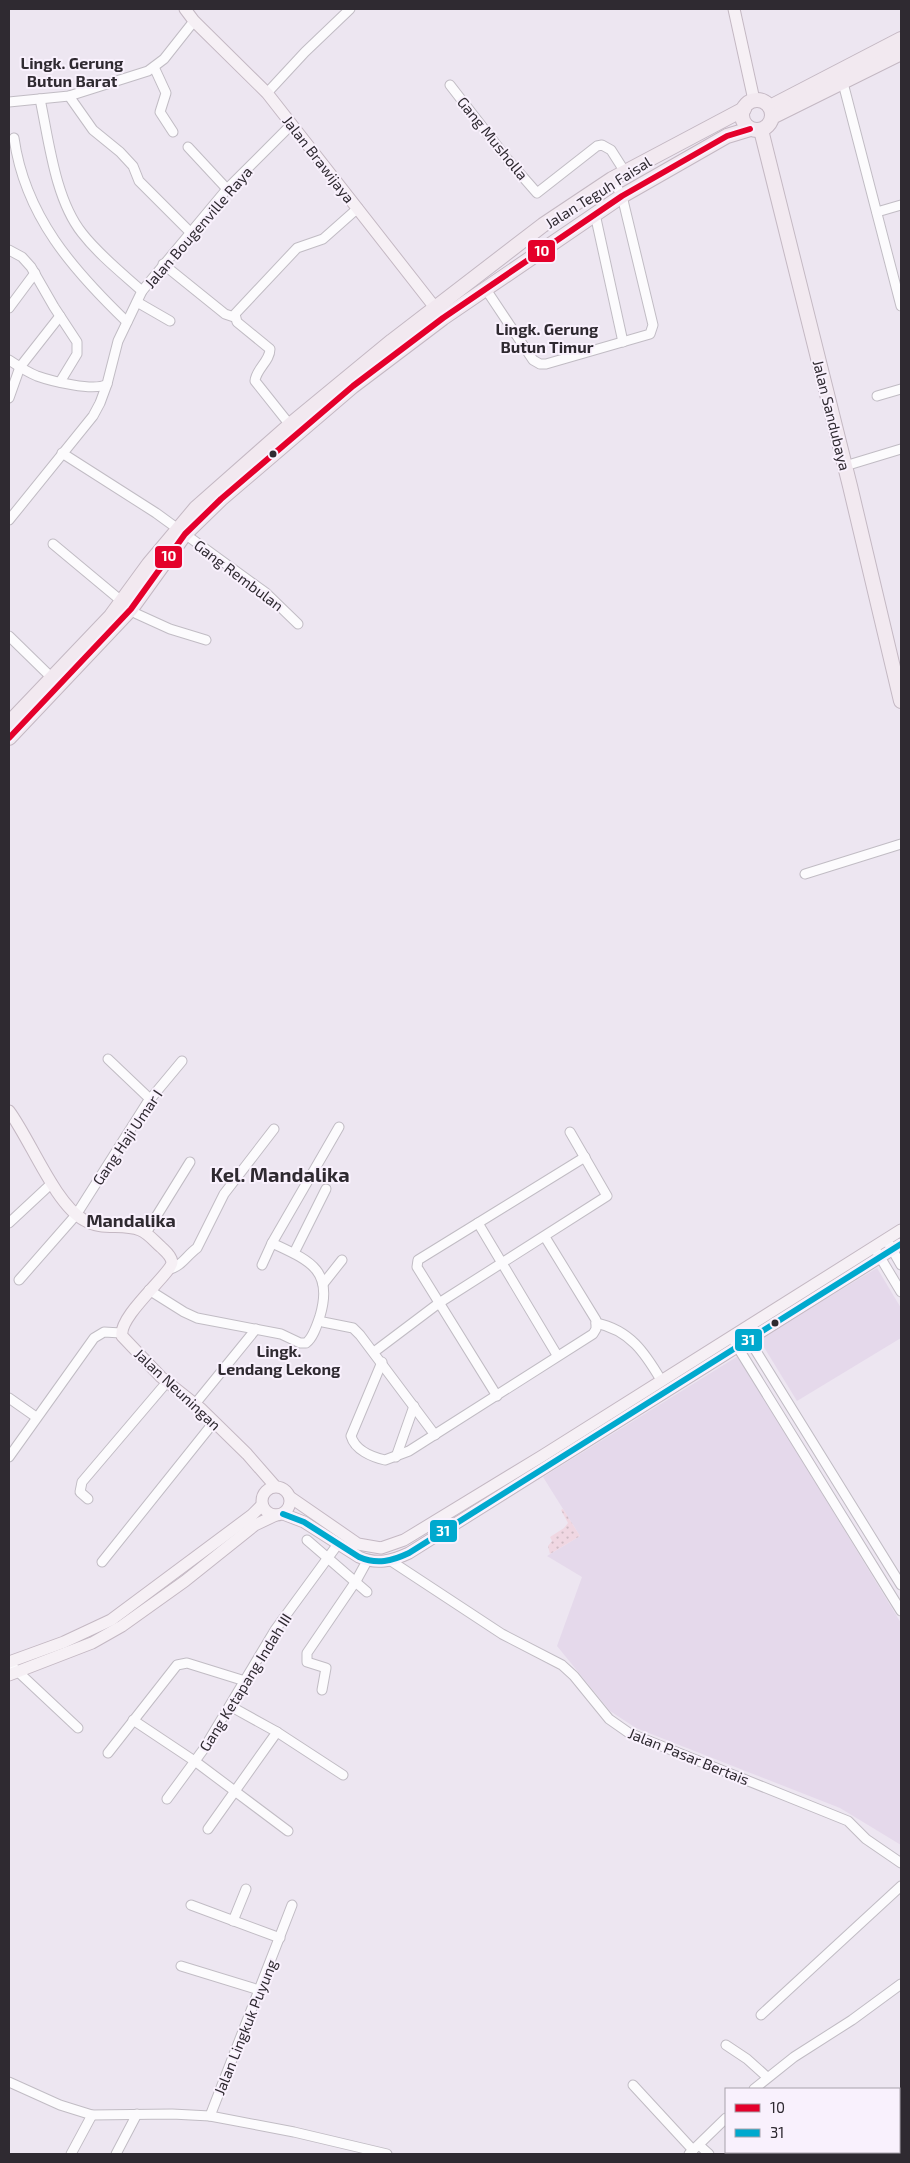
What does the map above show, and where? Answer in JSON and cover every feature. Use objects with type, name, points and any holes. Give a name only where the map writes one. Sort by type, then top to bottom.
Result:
[{"type":"highway","points":[[771,112],[901,39]]},
{"type":"highway","points":[[771,112],[843,83],[901,53]]},
{"type":"highway","points":[[763,101],[771,112],[770,124],[755,130],[743,122],[749,105],[763,101]]},
{"type":"highway","name":"Jalan Teguh Faisal","points":[[9,738],[127,606],[149,564],[181,532],[439,313],[455,291],[543,225],[612,179],[749,105]]},
{"type":"highway","name":"Jalan Teguh Faisal","points":[[181,532],[196,508],[290,425],[392,341],[485,288],[622,196],[727,136],[755,130]]},
{"type":"highway","name":"Jalan Sandubaya","points":[[755,130],[845,466],[901,701]]},
{"type":"highway","points":[[543,225],[553,242]]},
{"type":"highway","name":"Jalan Teguh Faisal","points":[[9,722],[127,606]]},
{"type":"main road","name":"Jalan Brawijaya","points":[[185,9],[194,21],[267,93],[439,313]]},
{"type":"main road","points":[[734,9],[749,105]]},
{"type":"main road","points":[[11,1119],[64,1202],[76,1215],[99,1226],[133,1228],[146,1233],[170,1256],[172,1263],[168,1270],[149,1290],[123,1326],[121,1333]]},
{"type":"main road","points":[[262,1504],[270,1514],[280,1514],[304,1522],[367,1561],[391,1561],[409,1553],[454,1526],[662,1380],[742,1329],[893,1244],[901,1230]]},
{"type":"main road","points":[[290,1497],[351,1540],[374,1548],[388,1547],[545,1462],[738,1347],[877,1252]]},
{"type":"main road","name":"Jalan Neuningan","points":[[121,1333],[124,1339],[167,1382],[195,1404],[248,1454],[275,1486]]},
{"type":"main road","points":[[275,1486],[287,1491],[290,1497],[290,1504],[280,1514],[255,1525],[184,1581],[122,1626],[92,1643],[11,1667],[111,1620],[252,1515],[262,1504],[264,1492],[275,1486]]},
{"type":"main road","points":[[447,1515],[454,1526]]},
{"type":"street","points":[[267,93],[347,10]]},
{"type":"street","points":[[9,102],[69,96],[142,74],[154,68],[164,59],[194,21]]},
{"type":"street","points":[[154,68],[166,93],[160,112],[173,132]]},
{"type":"street","points":[[843,83],[901,306]]},
{"type":"street","name":"Gang Musholla","points":[[450,86],[536,192],[540,191],[597,146],[602,145],[611,150],[625,172]]},
{"type":"street","points":[[69,96],[93,130],[120,152],[134,167],[138,181],[190,232]]},
{"type":"street","points":[[40,99],[57,183],[68,209],[81,232],[91,244],[142,292]]},
{"type":"street","name":"Jalan Bougenville Raya","points":[[9,520],[97,410],[107,384],[118,341],[142,292],[163,264],[227,190],[292,124]]},
{"type":"street","points":[[14,138],[28,190],[50,234],[79,274],[126,322]]},
{"type":"street","points":[[188,147],[227,190]]},
{"type":"street","points":[[485,288],[534,360],[538,363],[546,364],[648,335],[652,331],[653,325],[622,196],[612,179]]},
{"type":"street","points":[[877,212],[901,205]]},
{"type":"street","points":[[235,318],[236,311],[297,248],[323,239],[358,208]]},
{"type":"street","points":[[595,214],[623,342]]},
{"type":"street","points":[[9,250],[22,257],[35,272],[48,298],[76,339],[78,348],[76,356],[60,382]]},
{"type":"street","points":[[163,264],[225,314],[235,318],[270,349],[270,354],[256,374],[255,381],[290,425]]},
{"type":"street","points":[[9,308],[35,272]]},
{"type":"street","points":[[137,302],[170,321]]},
{"type":"street","points":[[9,398],[20,367],[60,316]]},
{"type":"street","points":[[9,360],[38,376],[60,382],[98,388],[107,384]]},
{"type":"street","points":[[877,396],[901,390]]},
{"type":"street","points":[[845,466],[901,449]]},
{"type":"street","name":"Gang Rembulan","points":[[62,453],[156,513],[266,593],[298,624]]},
{"type":"street","points":[[53,544],[89,572],[127,606],[157,624],[206,640]]},
{"type":"street","points":[[9,636],[52,678]]},
{"type":"street","points":[[805,874],[901,844]]},
{"type":"street","points":[[108,1059],[150,1099]]},
{"type":"street","name":"Gang Haji Umar I","points":[[19,1280],[76,1215],[150,1099],[182,1061]]},
{"type":"street","points":[[262,1265],[272,1243],[339,1127]]},
{"type":"street","points":[[168,1270],[182,1264],[190,1253],[196,1249],[214,1218],[224,1194],[274,1130]]},
{"type":"street","points":[[374,1352],[439,1303],[607,1196],[570,1132]]},
{"type":"street","points":[[497,1396],[418,1270],[417,1262],[585,1157]]},
{"type":"street","points":[[146,1233],[190,1162]]},
{"type":"street","points":[[9,1223],[52,1183]]},
{"type":"street","points":[[294,1253],[326,1189]]},
{"type":"street","points":[[478,1223],[557,1355]]},
{"type":"street","points":[[545,1236],[596,1323],[625,1334],[638,1344],[662,1380]]},
{"type":"street","points":[[149,1290],[190,1315],[285,1335],[300,1343],[306,1343],[313,1333],[321,1312],[324,1296],[319,1272],[312,1263],[272,1243]]},
{"type":"street","points":[[893,1244],[901,1265]]},
{"type":"street","points":[[877,1252],[901,1292]]},
{"type":"street","points":[[323,1284],[342,1260]]},
{"type":"street","points":[[323,1322],[353,1328],[382,1362],[435,1435]]},
{"type":"street","points":[[382,1362],[351,1436],[358,1447],[375,1458],[385,1460],[396,1457],[435,1435],[557,1355],[593,1334],[596,1323]]},
{"type":"street","points":[[195,1404],[256,1329]]},
{"type":"street","points":[[742,1329],[901,1585]]},
{"type":"street","points":[[9,1457],[36,1417],[63,1384],[94,1338],[104,1332],[121,1333]]},
{"type":"street","points":[[731,1336],[901,1610]]},
{"type":"street","points":[[88,1499],[80,1492],[82,1482],[167,1382]]},
{"type":"street","points":[[9,1398],[36,1417]]},
{"type":"street","points":[[396,1457],[414,1406]]},
{"type":"street","points":[[102,1562],[214,1422]]},
{"type":"street","points":[[307,1540],[329,1557],[367,1592]]},
{"type":"street","name":"Gang Ketapang Indah III","points":[[167,1800],[196,1762],[275,1630],[338,1544]]},
{"type":"street","points":[[322,1690],[326,1668],[307,1662],[306,1658],[367,1561]]},
{"type":"street","name":"Jalan Pasar Bertais","points":[[391,1561],[502,1634],[562,1665],[574,1676],[609,1719],[629,1734],[842,1818],[848,1821],[866,1839],[901,1863]]},
{"type":"street","points":[[108,1754],[173,1668],[179,1664],[190,1664],[245,1682]]},
{"type":"street","points":[[11,1667],[78,1728]]},
{"type":"street","points":[[230,1706],[277,1732],[343,1775]]},
{"type":"street","points":[[133,1720],[236,1790],[288,1831]]},
{"type":"street","points":[[208,1829],[277,1732]]},
{"type":"street","points":[[761,2015],[901,1886]]},
{"type":"street","points":[[233,1921],[246,1889]]},
{"type":"street","points":[[192,1905],[280,1938]]},
{"type":"street","name":"Jalan Lingkuk Puyung","points":[[210,2116],[292,1905]]},
{"type":"street","points":[[181,1966],[259,1990]]},
{"type":"street","points":[[755,2088],[794,2057],[852,2020],[901,1984]]},
{"type":"street","points":[[726,2044],[758,2067],[767,2077]]},
{"type":"street","points":[[9,2082],[60,2105],[92,2115],[210,2116],[294,2132],[386,2154]]},
{"type":"street","points":[[633,2085],[694,2150],[709,2154]]},
{"type":"street","points":[[116,2154],[137,2114]]},
{"type":"street","points":[[71,2154],[92,2115]]},
{"type":"street","points":[[694,2150],[725,2119]]},
{"type":"shaded area","points":[[877,1268],[901,1308],[901,1338],[797,1401],[759,1339]]},
{"type":"shaded area","points":[[738,1356],[901,1623],[901,1845],[840,1808],[636,1728],[610,1711],[557,1646],[582,1577],[547,1556],[580,1536],[543,1477]]},
{"type":"shaded area","points":[[563,1509],[580,1536],[550,1554],[548,1546],[552,1541],[550,1537],[568,1523],[561,1510]]},
{"type":"transit line","name":"10","points":[[9,738],[131,609],[185,534],[221,499],[353,386],[443,318],[622,196],[727,136],[750,129]]},
{"type":"transit line","name":"31","points":[[283,1514],[304,1522],[359,1557],[372,1561],[384,1561],[403,1556],[901,1244]]},
{"type":"district","name":"Lingk. Gerung Butun Barat","points":[[72,71]]},
{"type":"district","name":"Lingk. Gerung Butun Timur","points":[[547,337]]},
{"type":"district","name":"Kel. Mandalika","points":[[280,1174]]},
{"type":"district","name":"Mandalika","points":[[131,1220]]},
{"type":"district","name":"Lingk. Lendang Lekong","points":[[279,1359]]}]
